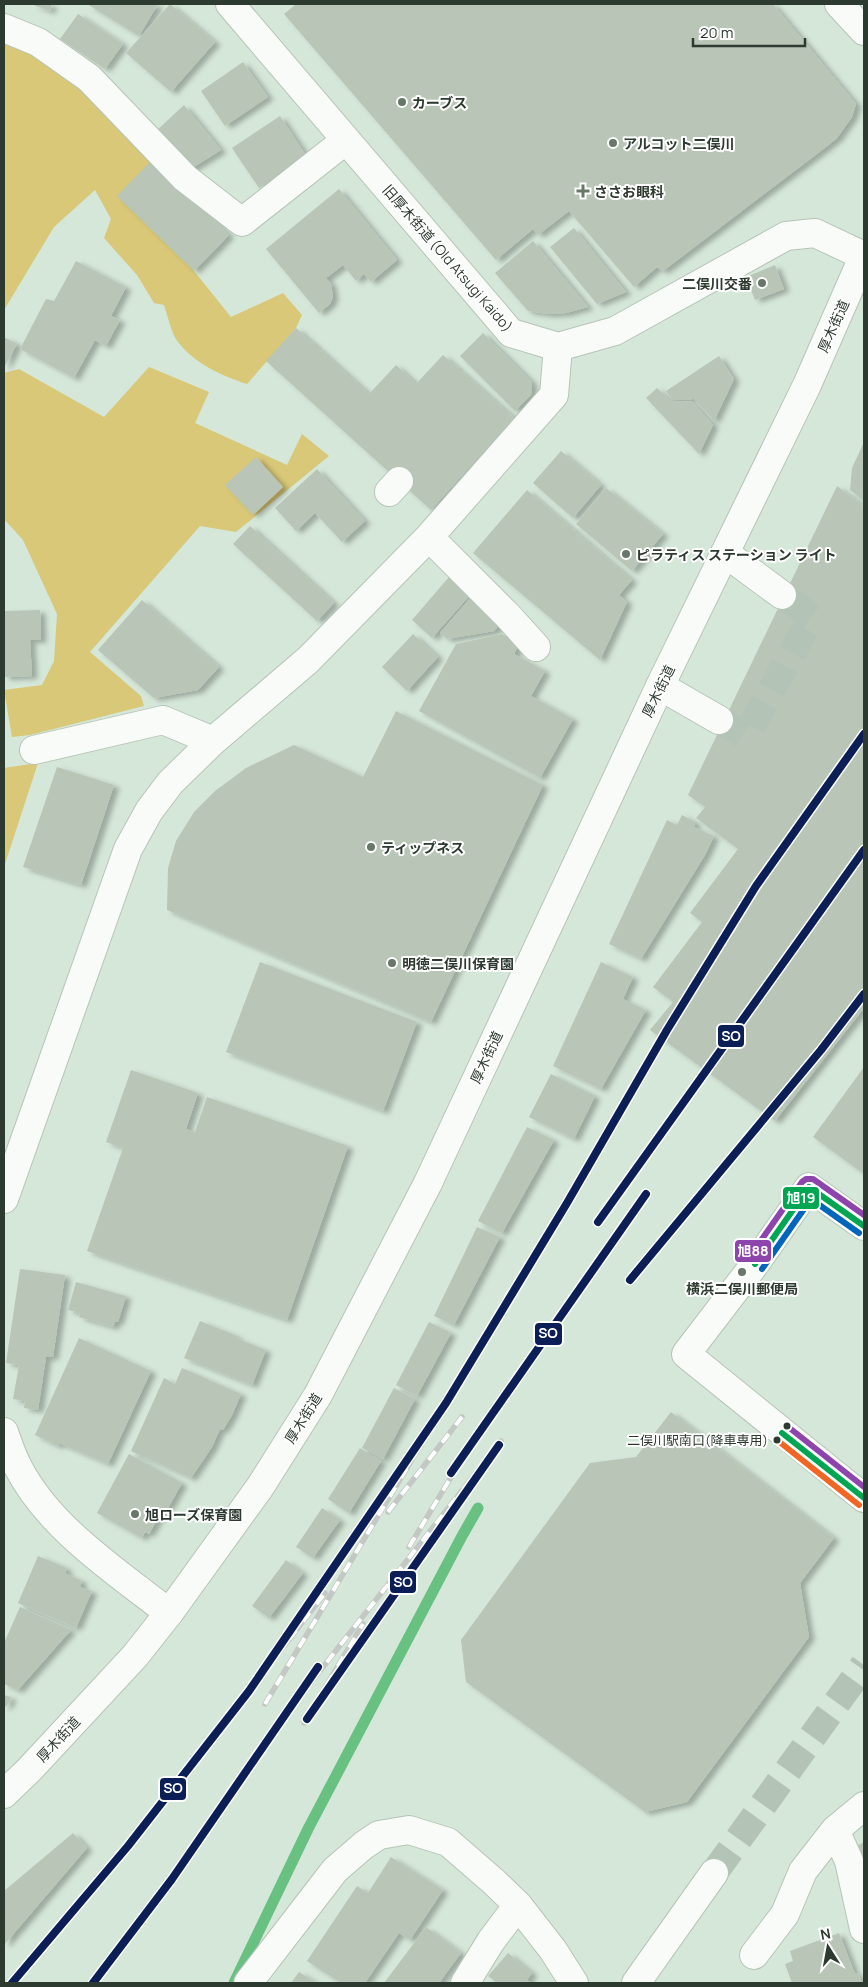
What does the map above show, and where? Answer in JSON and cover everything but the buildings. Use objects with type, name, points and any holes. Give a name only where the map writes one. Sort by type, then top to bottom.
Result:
[{"type":"street","name":"旧厚木街道 (Old Atsugi Kaido)","points":[[230,4],[510,333],[558,347]]},
{"type":"street","points":[[839,4],[864,31]]},
{"type":"street","points":[[4,28],[38,42],[89,78],[186,178],[242,222],[346,140]]},
{"type":"street","points":[[4,1199],[128,849],[149,811],[170,783],[213,741],[308,660],[427,529],[554,395],[558,347],[615,331],[786,236],[815,233],[864,256]]},
{"type":"street","name":"厚木街道","points":[[4,1794],[29,1770],[135,1656],[169,1613],[260,1487],[318,1395],[428,1183],[660,686],[807,385],[864,256]]},
{"type":"street","points":[[427,529],[536,648]]},
{"type":"street","points":[[726,553],[782,594]]},
{"type":"street","points":[[660,686],[720,720]]},
{"type":"street","points":[[34,750],[163,720],[213,741]]},
{"type":"street","points":[[864,1226],[809,1187],[755,1264],[686,1354],[864,1498]]},
{"type":"street","points":[[4,1432],[18,1468],[42,1504],[76,1538],[169,1613]]},
{"type":"street","points":[[754,1955],[785,1914],[803,1871],[835,1830],[864,1806]]},
{"type":"street","points":[[248,1983],[335,1870],[364,1845],[379,1835],[409,1830],[448,1842],[493,1881],[518,1905],[553,1950],[574,1983]]},
{"type":"street","points":[[835,1830],[849,1861],[864,1929]]},
{"type":"street","points":[[636,1983],[714,1873]]},
{"type":"street","points":[[464,1983],[491,1941],[518,1905]]},
{"type":"shaded area","points":[[4,34],[85,89],[152,160],[194,271],[231,317],[283,293],[302,315],[296,328],[247,384],[209,368],[192,356],[178,342],[164,305],[154,303],[137,275],[104,238],[111,219],[95,190],[54,227],[4,310]]},
{"type":"shaded area","points":[[149,367],[209,392],[195,423],[287,465],[302,434],[329,456],[236,532],[200,526],[90,652],[141,696],[144,706],[30,735],[12,737],[4,690],[42,685],[54,661],[57,614],[23,540],[4,519],[4,373],[19,369],[104,417]]},
{"type":"shaded area","points":[[38,763],[4,867],[4,768]]},
{"type":"waterway","points":[[234,1983],[308,1829],[478,1508]]},
{"type":"tunnel","points":[[719,720],[746,736],[812,617],[782,595]]},
{"type":"tunnel","points":[[714,1873],[864,1665]]},
{"type":"railway","points":[[265,1704],[446,1403]]},
{"type":"railway","points":[[388,1512],[462,1417]]},
{"type":"railway","points":[[409,1547],[480,1429]]},
{"type":"railway","points":[[286,1714],[501,1441]]},
{"type":"railway","points":[[249,1691],[325,1593]]},
{"type":"railway","points":[[304,1723],[363,1624]]},
{"type":"transit line","name":"SO","points":[[12,1983],[128,1846],[249,1691],[446,1403],[567,1203],[667,1030],[756,886],[864,734]]},
{"type":"transit line","name":"SO","points":[[598,1222],[864,850]]},
{"type":"transit line","name":"SO","points":[[630,1280],[821,1050],[864,994]]},
{"type":"transit line","name":"旭88","points":[[748,1259],[806,1179],[813,1179],[864,1215]]},
{"type":"transit line","name":"旭19","points":[[755,1264],[809,1187],[864,1226]]},
{"type":"transit line","name":"SO","points":[[451,1473],[646,1194]]},
{"type":"transit line","points":[[762,1269],[811,1199],[859,1233]]},
{"type":"transit line","name":"旭88","points":[[787,1426],[864,1487]]},
{"type":"transit line","name":"旭19","points":[[782,1433],[864,1498]]},
{"type":"transit line","points":[[777,1440],[859,1505]]},
{"type":"transit line","name":"SO","points":[[307,1719],[499,1445]]},
{"type":"transit line","name":"SO","points":[[93,1983],[172,1879],[318,1667]]},
{"type":"place","name":"カーブス","points":[[402,102]]},
{"type":"place","name":"アルコット二俣川","points":[[613,143]]},
{"type":"place","name":"ささお眼科","points":[[583,191]]},
{"type":"place","name":"二俣川交番","points":[[762,283]]},
{"type":"place","name":"ピラティス ステーション ライト","points":[[626,554]]},
{"type":"place","name":"ティップネス","points":[[371,847]]},
{"type":"place","name":"明徳二俣川保育園","points":[[392,963]]},
{"type":"place","name":"横浜二俣川郵便局","points":[[742,1272]]},
{"type":"place","name":"二俣川駅南口(降車専用)","points":[[777,1440]]},
{"type":"place","name":"旭ローズ保育園","points":[[135,1514]]}]
